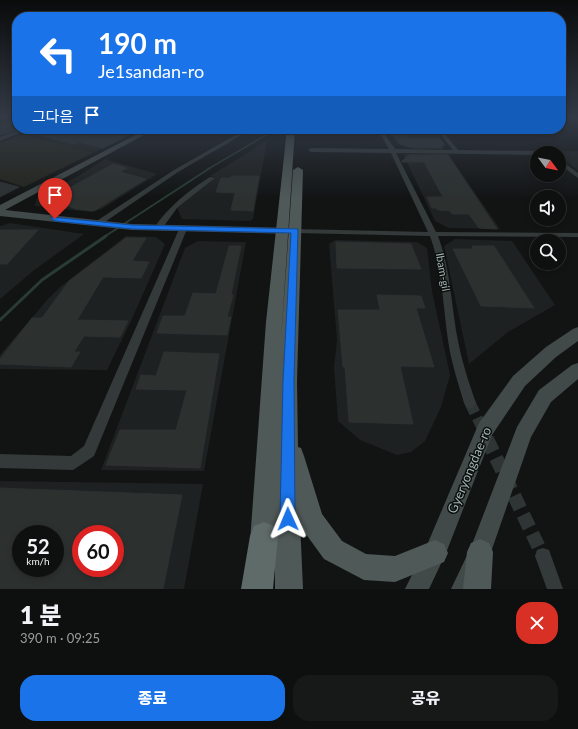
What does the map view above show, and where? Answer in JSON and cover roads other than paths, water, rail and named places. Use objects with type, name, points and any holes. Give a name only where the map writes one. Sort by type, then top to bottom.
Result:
[{"type":"highway","points":[[257,589],[264,536]]},
{"type":"main road","points":[[289,589],[289,230],[292,143]]},
{"type":"main road","points":[[262,589],[266,458],[274,322],[289,230]]},
{"type":"main road","points":[[288,438],[312,521],[333,550],[364,567],[395,569],[435,553]]},
{"type":"main road","points":[[477,589],[480,552]]},
{"type":"street","points":[[0,209],[123,143]]},
{"type":"street","points":[[96,224],[176,171],[224,143]]},
{"type":"street","name":"Ibam-gil","points":[[389,143],[433,234],[441,255],[453,342],[459,369],[470,403]]},
{"type":"street","points":[[450,143],[456,151]]},
{"type":"street","points":[[312,150],[530,153]]},
{"type":"street","points":[[566,167],[578,176]]},
{"type":"street","points":[[158,228],[172,208],[212,178]]},
{"type":"street","points":[[0,213],[96,224],[183,229],[433,234],[578,235]]},
{"type":"street","points":[[0,461],[73,463],[89,451],[183,229]]},
{"type":"street","name":"Gyeryongdae-ro","points":[[417,589],[435,553],[485,429],[519,381],[551,352],[578,333]]},
{"type":"street","points":[[463,589],[480,552],[523,433],[545,396],[578,370]]},
{"type":"street","points":[[543,556],[555,589]]},
{"type":"waterway","points":[[208,169],[251,143]]},
{"type":"waterway","points":[[104,237],[210,168]]},
{"type":"waterway","points":[[0,320],[42,280],[106,236]]},
{"type":"tunnel","points":[[470,403],[488,440]]},
{"type":"tunnel","points":[[487,439],[543,556]]}]
